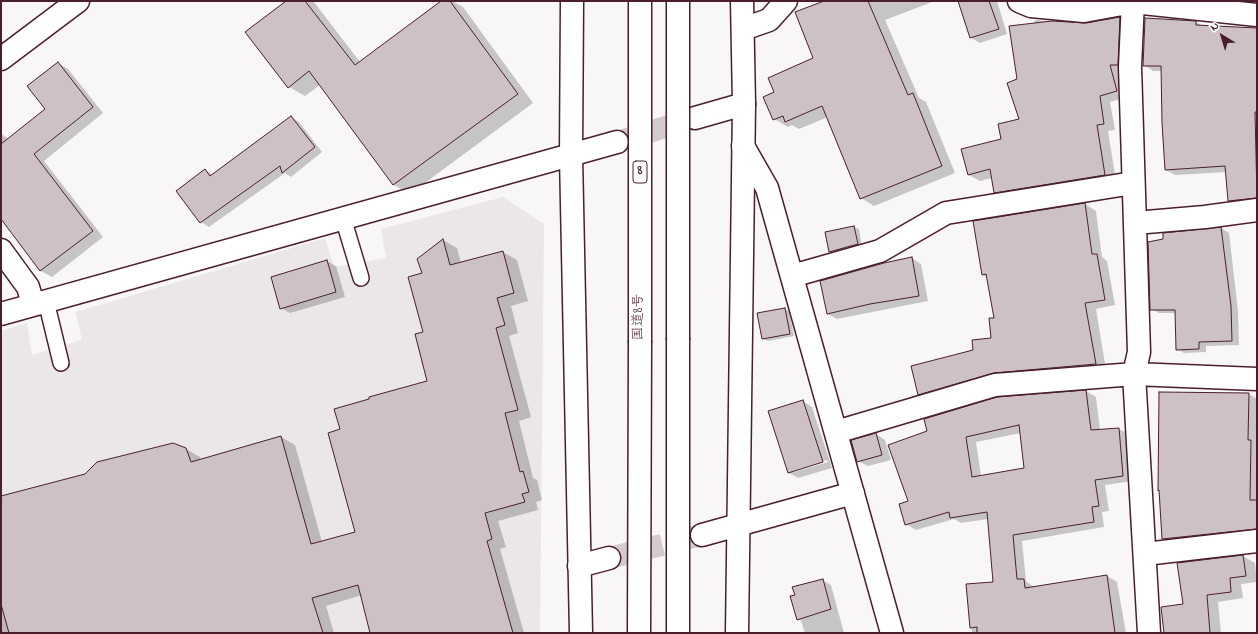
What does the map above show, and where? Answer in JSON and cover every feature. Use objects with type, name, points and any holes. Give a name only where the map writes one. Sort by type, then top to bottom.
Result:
[{"type":"main road","points":[[1,58],[78,1]]},
{"type":"main road","points":[[572,1],[571,156],[581,633]]},
{"type":"main road","name":"国道8号","points":[[639,633],[640,1]]},
{"type":"main road","points":[[678,1],[678,633]]},
{"type":"main road","points":[[737,633],[737,526],[744,104],[742,1]]},
{"type":"main road","points":[[743,29],[769,20],[786,1]]},
{"type":"main road","points":[[1019,1],[1031,6],[1084,11],[1133,2],[1257,15]]},
{"type":"main road","points":[[1133,2],[1130,67],[1139,352],[1134,374],[1149,633]]},
{"type":"main road","points":[[695,118],[744,104]]},
{"type":"main road","points":[[1,314],[39,302],[571,156],[617,142]]},
{"type":"main road","points":[[743,146],[767,188],[892,633]]},
{"type":"main road","points":[[792,276],[880,251],[946,213],[1133,183]]},
{"type":"main road","points":[[1135,223],[1205,217],[1257,210]]},
{"type":"main road","points":[[1,250],[39,302]]},
{"type":"main road","points":[[836,432],[995,385],[1134,374],[1257,378]]},
{"type":"main road","points":[[702,535],[853,494]]},
{"type":"main road","points":[[1145,554],[1257,541]]},
{"type":"main road","points":[[579,566],[609,558]]},
{"type":"lane","points":[[344,218],[361,278]]},
{"type":"lane","points":[[39,302],[61,363]]},
{"type":"shaded area","points":[[503,197],[544,224],[540,632],[1,633],[1,331],[27,323],[32,355],[82,340],[76,312],[325,238],[334,267],[386,258],[381,229]]},
{"type":"building","points":[[286,1],[305,1],[355,65],[441,1],[450,1],[518,94],[393,185],[309,71],[288,88],[245,32]]},
{"type":"building","points":[[824,1],[868,1],[908,95],[913,93],[942,166],[860,199],[822,106],[785,122],[783,116],[773,120],[763,97],[774,92],[768,78],[813,58],[795,12]]},
{"type":"building","points":[[958,1],[989,1],[999,29],[970,38]]},
{"type":"building","points":[[1120,17],[1118,65],[1110,65],[1117,91],[1100,96],[1104,124],[1097,125],[1105,175],[994,193],[990,169],[968,175],[961,149],[1001,139],[998,124],[1019,119],[1007,83],[1017,79],[1009,26],[1052,21],[1086,23]]},
{"type":"building","points":[[1145,18],[1196,21],[1196,25],[1257,28],[1257,112],[1255,112],[1257,198],[1228,201],[1225,166],[1165,170],[1161,66],[1143,66]]},
{"type":"building","points":[[58,62],[93,107],[34,154],[93,231],[40,271],[1,219],[1,144],[45,109],[27,86]]},
{"type":"building","points":[[291,116],[315,147],[282,173],[280,166],[200,223],[176,191],[205,169],[210,176]]},
{"type":"building","points":[[1085,203],[1092,254],[1097,254],[1105,300],[1085,303],[1096,364],[994,373],[918,395],[911,366],[973,350],[972,340],[991,338],[989,318],[994,318],[986,274],[982,275],[973,221]]},
{"type":"building","points":[[854,226],[858,244],[829,252],[825,232]]},
{"type":"building","points":[[1221,227],[1231,306],[1232,341],[1199,342],[1199,349],[1176,350],[1175,310],[1150,310],[1148,242],[1163,239],[1163,233]]},
{"type":"building","points":[[443,239],[450,265],[503,251],[514,293],[497,298],[505,325],[496,328],[518,410],[505,413],[520,472],[523,471],[529,492],[522,494],[525,502],[485,513],[492,539],[487,541],[513,633],[370,633],[358,585],[312,598],[323,633],[9,633],[1,604],[1,496],[85,474],[97,462],[173,443],[186,448],[191,462],[281,436],[311,544],[355,532],[328,433],[340,429],[334,409],[369,399],[369,397],[427,381],[415,334],[423,332],[408,277],[422,273],[417,259]]},
{"type":"building","points":[[912,257],[919,296],[870,304],[827,314],[820,281],[884,263]]},
{"type":"building","points":[[327,260],[336,292],[280,309],[271,277]]},
{"type":"building","points":[[785,308],[790,334],[762,339],[757,313]]},
{"type":"building","points":[[1086,390],[1091,430],[1119,428],[1123,476],[1095,480],[1099,506],[1092,507],[1094,522],[1013,535],[1017,579],[1024,579],[1025,588],[1107,575],[1115,633],[977,633],[977,627],[970,628],[966,584],[993,582],[987,512],[950,518],[949,512],[905,525],[899,504],[908,501],[888,445],[927,431],[924,419],[997,397]],"holes":[[[1019,425],[1024,468],[972,477],[966,437]]]},
{"type":"building","points":[[1159,392],[1249,393],[1248,440],[1251,440],[1250,500],[1257,500],[1257,529],[1162,539],[1159,490],[1158,491]]},
{"type":"building","points":[[803,400],[823,462],[788,473],[768,411]]},
{"type":"building","points":[[876,433],[882,455],[857,462],[851,440]]},
{"type":"building","points":[[1243,555],[1246,576],[1230,578],[1231,592],[1207,595],[1210,633],[1164,633],[1161,607],[1183,604],[1177,563]]},
{"type":"building","points":[[823,579],[831,609],[797,620],[790,596],[795,595],[792,587]]},
{"type":"tunnel","points":[[617,142],[695,118]]},
{"type":"tunnel","points":[[609,558],[702,535]]}]
